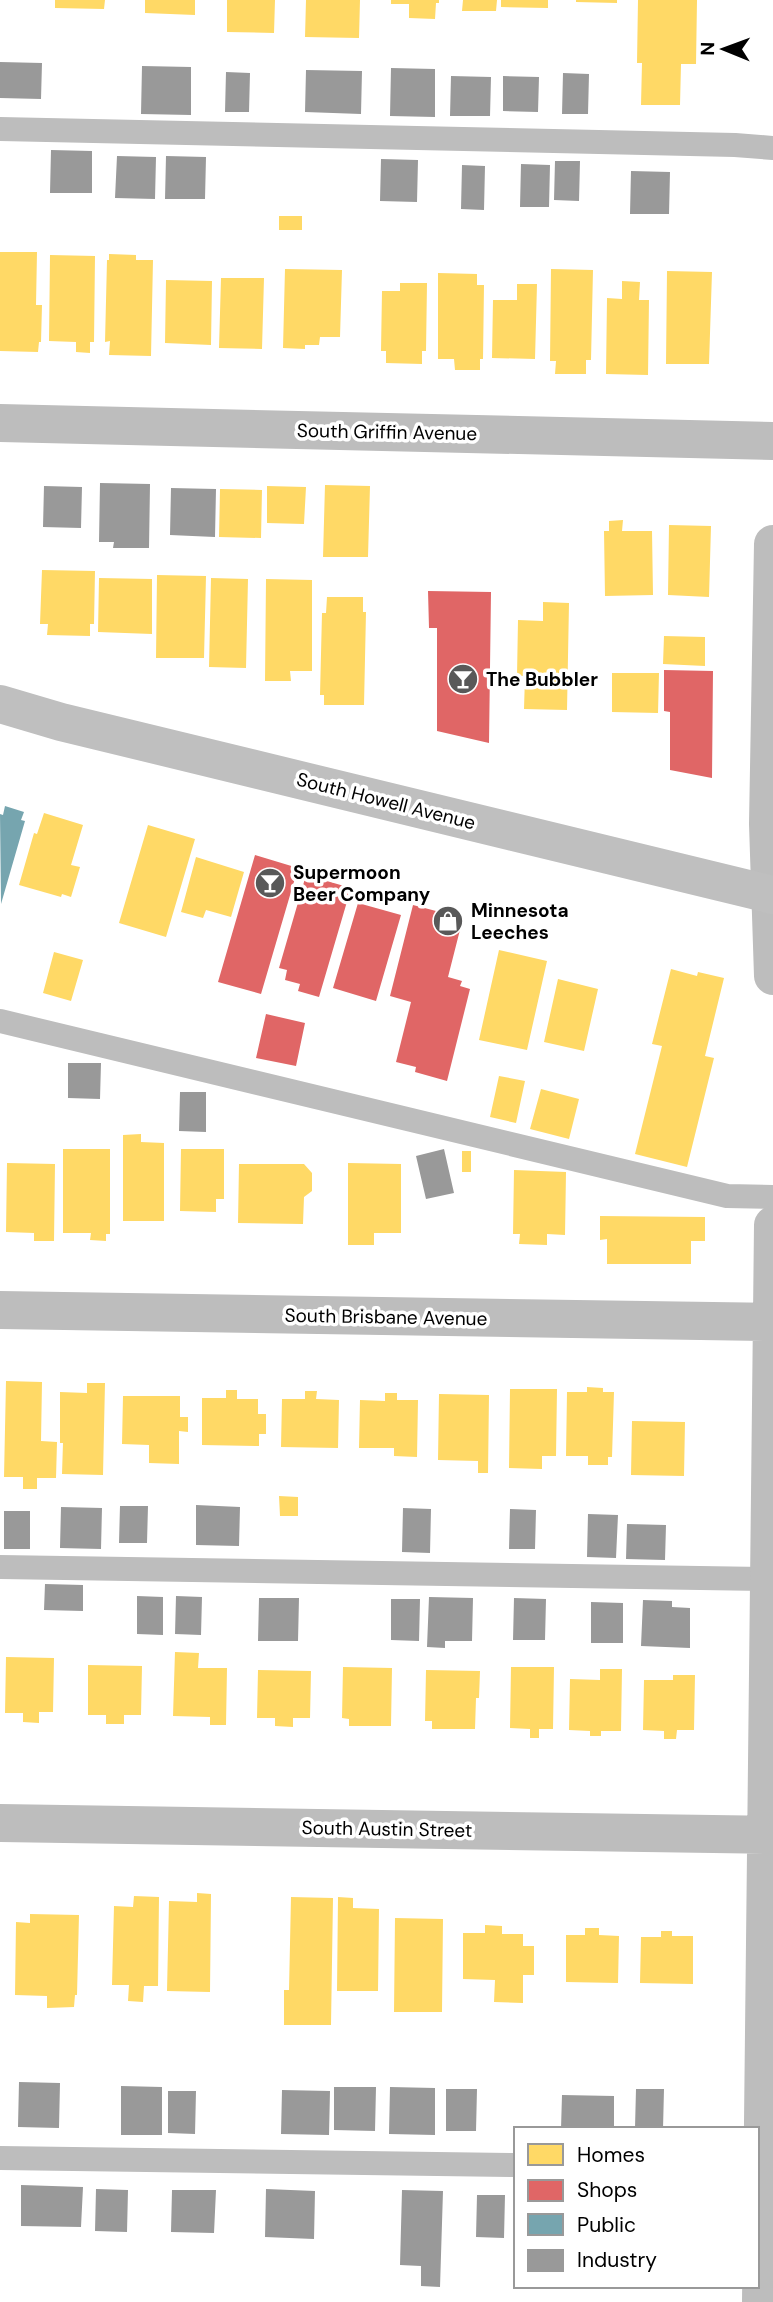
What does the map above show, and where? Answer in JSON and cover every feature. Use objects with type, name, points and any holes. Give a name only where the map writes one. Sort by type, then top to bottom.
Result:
[{"type":"street","name":"South Griffin Avenue","points":[[0,423],[773,441]]},
{"type":"street","points":[[773,544],[768,824],[773,976]]},
{"type":"street","name":"South Howell Avenue","points":[[0,704],[61,722],[772,895]]},
{"type":"street","points":[[761,2302],[770,1835],[769,1579],[773,1225]]},
{"type":"street","name":"South Brisbane Avenue","points":[[0,1310],[772,1322]]},
{"type":"street","name":"South Austin Street","points":[[0,1823],[770,1835]]},
{"type":"lane","points":[[0,129],[773,148]]},
{"type":"lane","points":[[0,1021],[727,1196],[773,1197]]},
{"type":"lane","points":[[0,1567],[769,1579]]},
{"type":"lane","points":[[0,2158],[514,2165]]},
{"type":"building: Homes","points":[[55,0],[105,0],[104,9],[55,8]]},
{"type":"building: Homes","points":[[145,0],[195,0],[195,15],[145,13]]},
{"type":"building: Homes","points":[[227,0],[275,0],[274,33],[227,32]]},
{"type":"building: Homes","points":[[306,0],[360,0],[359,38],[305,37]]},
{"type":"building: Homes","points":[[391,0],[439,0],[439,3],[436,3],[435,19],[409,18],[409,4],[391,4]]},
{"type":"building: Homes","points":[[463,0],[497,0],[496,11],[462,11]]},
{"type":"building: Homes","points":[[501,0],[548,0],[548,8],[501,7]]},
{"type":"building: Homes","points":[[617,0],[617,3],[576,2]]},
{"type":"building: Homes","points":[[638,0],[697,0],[696,64],[681,64],[680,105],[641,105],[642,63],[637,63]]},
{"type":"building: Homes","points":[[279,216],[302,216],[302,230],[279,230]]},
{"type":"building: Homes","points":[[0,252],[37,252],[36,305],[42,305],[41,342],[38,352],[0,351]]},
{"type":"building: Homes","points":[[109,254],[136,255],[136,260],[153,260],[151,356],[109,355],[110,341],[105,342]]},
{"type":"building: Homes","points":[[50,255],[95,256],[94,342],[90,342],[90,353],[76,352],[76,342],[49,341]]},
{"type":"building: Homes","points":[[285,269],[342,270],[340,337],[320,337],[319,345],[305,345],[305,349],[283,348]]},
{"type":"building: Homes","points":[[551,269],[593,270],[591,360],[586,360],[586,374],[555,374],[556,361],[550,361]]},
{"type":"building: Homes","points":[[667,271],[712,272],[709,364],[666,364]]},
{"type":"building: Homes","points":[[438,273],[477,274],[477,285],[484,285],[483,359],[480,359],[480,370],[455,370],[454,359],[438,359]]},
{"type":"building: Homes","points":[[221,278],[264,278],[262,349],[219,348]]},
{"type":"building: Homes","points":[[166,280],[212,281],[211,345],[165,343]]},
{"type":"building: Homes","points":[[622,281],[640,282],[639,300],[649,300],[648,375],[606,374],[607,298],[622,299]]},
{"type":"building: Homes","points":[[400,283],[427,283],[426,351],[422,351],[422,364],[386,363],[386,351],[381,351],[382,291],[400,291]]},
{"type":"building: Homes","points":[[517,284],[537,284],[535,359],[492,358],[493,300],[517,300]]},
{"type":"building: Homes","points":[[325,485],[370,486],[368,557],[323,557]]},
{"type":"building: Homes","points":[[267,486],[306,487],[304,524],[267,523]]},
{"type":"building: Homes","points":[[220,489],[262,490],[261,538],[219,537]]},
{"type":"building: Homes","points":[[623,520],[622,531],[652,531],[653,595],[605,596],[604,531],[609,531],[609,521]]},
{"type":"building: Homes","points":[[669,525],[711,526],[709,597],[668,595]]},
{"type":"building: Homes","points":[[42,570],[95,571],[94,624],[90,624],[90,636],[47,635],[48,624],[40,624]]},
{"type":"building: Homes","points":[[157,575],[206,576],[204,658],[156,658]]},
{"type":"building: Homes","points":[[99,578],[152,579],[152,634],[98,632]]},
{"type":"building: Homes","points":[[211,578],[248,579],[246,668],[209,667]]},
{"type":"building: Homes","points":[[266,579],[312,580],[312,671],[290,671],[291,681],[265,681]]},
{"type":"building: Homes","points":[[327,597],[363,597],[363,612],[366,612],[364,705],[324,705],[324,695],[320,695],[322,613],[326,613]]},
{"type":"building: Homes","points":[[543,602],[569,603],[567,710],[524,709],[525,676],[517,676],[518,620],[543,621]]},
{"type":"building: Homes","points":[[664,636],[705,637],[705,666],[663,664]]},
{"type":"building: Homes","points":[[612,673],[659,673],[658,713],[612,712]]},
{"type":"building: Homes","points":[[44,813],[83,825],[71,865],[80,867],[71,897],[62,894],[61,897],[19,885],[34,833],[37,834]]},
{"type":"building: Homes","points":[[148,825],[195,839],[166,937],[119,923]]},
{"type":"building: Homes","points":[[196,857],[244,872],[231,917],[206,910],[203,918],[181,912]]},
{"type":"building: Homes","points":[[499,950],[547,961],[527,1050],[479,1040]]},
{"type":"building: Homes","points":[[54,952],[83,960],[71,1001],[43,993]]},
{"type":"building: Homes","points":[[671,969],[697,976],[698,972],[724,978],[705,1056],[714,1058],[687,1167],[635,1154],[662,1046],[652,1044]]},
{"type":"building: Homes","points":[[558,979],[598,989],[584,1051],[544,1042]]},
{"type":"building: Homes","points":[[499,1076],[525,1081],[516,1123],[490,1117]]},
{"type":"building: Homes","points":[[541,1089],[579,1099],[569,1139],[530,1129]]},
{"type":"building: Homes","points":[[141,1134],[141,1142],[164,1143],[164,1221],[123,1221],[123,1135]]},
{"type":"building: Homes","points":[[63,1149],[110,1149],[110,1234],[106,1234],[106,1241],[90,1240],[91,1233],[63,1233]]},
{"type":"building: Homes","points":[[181,1149],[224,1149],[224,1199],[216,1199],[216,1212],[180,1211]]},
{"type":"building: Homes","points":[[462,1151],[471,1151],[471,1172],[462,1172]]},
{"type":"building: Homes","points":[[7,1163],[55,1164],[54,1241],[34,1241],[34,1233],[6,1232]]},
{"type":"building: Homes","points":[[348,1163],[401,1164],[401,1233],[374,1233],[374,1245],[348,1245]]},
{"type":"building: Homes","points":[[239,1164],[304,1164],[312,1173],[312,1191],[304,1197],[303,1224],[238,1223]]},
{"type":"building: Homes","points":[[514,1170],[566,1172],[565,1235],[547,1234],[547,1245],[519,1244],[520,1234],[513,1234]]},
{"type":"building: Homes","points":[[600,1216],[705,1217],[705,1241],[691,1241],[691,1264],[607,1264],[607,1239],[600,1240]]},
{"type":"building: Homes","points":[[6,1381],[42,1382],[41,1441],[57,1442],[56,1478],[37,1478],[37,1489],[23,1489],[23,1477],[4,1477]]},
{"type":"building: Homes","points":[[87,1383],[105,1383],[103,1475],[62,1474],[60,1392],[87,1393]]},
{"type":"building: Homes","points":[[587,1387],[614,1392],[612,1457],[608,1457],[608,1465],[588,1465],[588,1456],[566,1456],[567,1392],[587,1392]]},
{"type":"building: Homes","points":[[510,1389],[557,1389],[556,1456],[542,1456],[542,1469],[509,1468]]},
{"type":"building: Homes","points":[[226,1390],[237,1390],[237,1399],[258,1399],[258,1414],[266,1414],[266,1434],[259,1434],[259,1446],[202,1445],[202,1398],[226,1398]]},
{"type":"building: Homes","points":[[305,1391],[317,1391],[316,1399],[339,1400],[338,1448],[281,1447],[282,1399],[305,1399]]},
{"type":"building: Homes","points":[[385,1393],[397,1393],[397,1400],[418,1400],[417,1457],[394,1456],[394,1448],[359,1448],[360,1400],[385,1401]]},
{"type":"building: Homes","points":[[439,1394],[489,1395],[488,1473],[478,1473],[478,1461],[438,1460]]},
{"type":"building: Homes","points":[[123,1396],[180,1396],[180,1417],[188,1417],[188,1432],[179,1431],[179,1464],[149,1463],[149,1445],[122,1444]]},
{"type":"building: Homes","points":[[632,1421],[685,1422],[684,1476],[631,1475]]},
{"type":"building: Homes","points":[[279,1496],[298,1497],[298,1516],[280,1516]]},
{"type":"building: Homes","points":[[175,1652],[199,1653],[198,1668],[227,1668],[226,1725],[210,1725],[210,1717],[173,1716]]},
{"type":"building: Homes","points":[[6,1657],[54,1658],[53,1712],[39,1712],[39,1723],[23,1722],[23,1713],[5,1713]]},
{"type":"building: Homes","points":[[88,1665],[142,1666],[141,1715],[124,1715],[124,1724],[106,1724],[106,1715],[88,1715]]},
{"type":"building: Homes","points":[[343,1667],[392,1668],[391,1726],[349,1726],[349,1719],[342,1718]]},
{"type":"building: Homes","points":[[511,1667],[554,1667],[553,1729],[539,1729],[539,1738],[530,1738],[530,1729],[510,1728]]},
{"type":"building: Homes","points":[[600,1669],[622,1669],[621,1731],[601,1731],[601,1736],[590,1736],[590,1731],[569,1730],[570,1679],[600,1680]]},
{"type":"building: Homes","points":[[258,1670],[311,1671],[310,1718],[293,1718],[293,1727],[275,1726],[275,1718],[257,1718]]},
{"type":"building: Homes","points":[[426,1670],[480,1671],[475,1729],[432,1729],[432,1721],[425,1721]]},
{"type":"building: Homes","points":[[673,1675],[695,1675],[694,1730],[677,1730],[676,1739],[664,1739],[664,1731],[643,1730],[644,1680],[673,1680]]},
{"type":"building: Homes","points":[[197,1893],[211,1894],[210,1992],[167,1991],[169,1901],[197,1902]]},
{"type":"building: Homes","points":[[134,1896],[159,1897],[158,1986],[144,1986],[143,2002],[128,2001],[129,1985],[112,1985],[114,1906],[133,1907]]},
{"type":"building: Homes","points":[[291,1897],[333,1898],[331,2025],[284,2025],[284,1990],[289,1990]]},
{"type":"building: Homes","points":[[338,1897],[353,1898],[353,1908],[379,1909],[378,1991],[337,1991]]},
{"type":"building: Homes","points":[[30,1914],[79,1915],[77,1995],[74,2007],[47,2008],[47,1996],[15,1995],[16,1922],[30,1923]]},
{"type":"building: Homes","points":[[395,1918],[443,1919],[442,2012],[394,2012]]},
{"type":"building: Homes","points":[[485,1925],[502,1926],[502,1934],[523,1934],[523,1946],[534,1946],[534,1975],[523,1975],[523,2003],[494,2002],[495,1980],[463,1979],[463,1933],[485,1933]]},
{"type":"building: Homes","points":[[585,1928],[599,1928],[599,1935],[619,1936],[618,1983],[566,1982],[566,1935],[585,1935]]},
{"type":"building: Homes","points":[[661,1931],[672,1931],[672,1936],[693,1936],[693,1984],[640,1983],[641,1937],[661,1937]]},
{"type":"building: Shops","name":"The Bubbler","points":[[428,591],[491,592],[489,743],[437,731],[437,628],[429,628]]},
{"type":"building: Shops","points":[[664,670],[713,671],[712,778],[670,770],[670,712],[664,711]]},
{"type":"building: Shops","points":[[255,855],[298,868],[261,994],[218,982]]},
{"type":"building: Shops","points":[[306,875],[351,888],[319,997],[298,991],[300,984],[285,980],[287,970],[279,968]]},
{"type":"building: Shops","points":[[358,903],[401,915],[376,1001],[333,988]]},
{"type":"building: Shops","points":[[413,905],[463,918],[448,977],[462,981],[460,986],[470,989],[447,1081],[415,1072],[416,1067],[396,1062],[411,1002],[390,996]]},
{"type":"building: Shops","points":[[266,1014],[305,1023],[296,1066],[256,1058]]},
{"type":"building: Public","points":[[5,806],[24,812],[21,820],[25,821],[1,904],[0,814],[3,815]]},
{"type":"building: Industry","points":[[0,62],[42,63],[41,99],[0,98]]},
{"type":"building: Industry","points":[[142,66],[191,67],[191,115],[141,114]]},
{"type":"building: Industry","points":[[391,68],[435,69],[435,117],[390,116]]},
{"type":"building: Industry","points":[[306,70],[362,71],[361,114],[305,112]]},
{"type":"building: Industry","points":[[226,72],[250,73],[249,112],[225,112]]},
{"type":"building: Industry","points":[[563,73],[589,74],[588,114],[562,114]]},
{"type":"building: Industry","points":[[451,76],[491,77],[490,116],[450,116]]},
{"type":"building: Industry","points":[[503,76],[539,77],[538,112],[503,111]]},
{"type":"building: Industry","points":[[51,150],[92,151],[92,193],[50,193]]},
{"type":"building: Industry","points":[[117,156],[156,157],[155,199],[115,198]]},
{"type":"building: Industry","points":[[166,156],[206,157],[205,199],[165,199]]},
{"type":"building: Industry","points":[[381,159],[418,160],[417,202],[380,201]]},
{"type":"building: Industry","points":[[555,161],[580,161],[579,201],[554,200]]},
{"type":"building: Industry","points":[[521,164],[550,165],[549,207],[520,207]]},
{"type":"building: Industry","points":[[462,165],[485,166],[484,210],[461,209]]},
{"type":"building: Industry","points":[[631,171],[670,172],[669,214],[630,214]]},
{"type":"building: Industry","points":[[100,483],[150,484],[149,548],[113,548],[114,542],[99,542]]},
{"type":"building: Industry","points":[[44,486],[82,487],[81,528],[43,527]]},
{"type":"building: Industry","points":[[171,488],[216,489],[215,537],[170,535]]},
{"type":"building: Industry","points":[[68,1063],[101,1063],[100,1099],[68,1098]]},
{"type":"building: Industry","points":[[180,1092],[206,1092],[206,1132],[179,1131]]},
{"type":"building: Industry","points":[[444,1149],[454,1193],[426,1199],[416,1156]]},
{"type":"building: Industry","points":[[196,1505],[240,1507],[239,1546],[196,1545]]},
{"type":"building: Industry","points":[[120,1506],[148,1506],[147,1543],[119,1543]]},
{"type":"building: Industry","points":[[61,1507],[102,1508],[101,1549],[60,1548]]},
{"type":"building: Industry","points":[[403,1508],[431,1509],[430,1553],[402,1552]]},
{"type":"building: Industry","points":[[510,1509],[536,1510],[535,1549],[509,1549]]},
{"type":"building: Industry","points":[[4,1511],[30,1511],[30,1549],[4,1549]]},
{"type":"building: Industry","points":[[588,1514],[618,1515],[616,1558],[587,1557]]},
{"type":"building: Industry","points":[[627,1524],[666,1525],[665,1560],[626,1559]]},
{"type":"building: Industry","points":[[45,1584],[83,1585],[83,1611],[44,1610]]},
{"type":"building: Industry","points":[[137,1596],[163,1597],[163,1635],[137,1634]]},
{"type":"building: Industry","points":[[176,1596],[202,1597],[201,1635],[175,1634]]},
{"type":"building: Industry","points":[[429,1597],[473,1598],[472,1641],[445,1641],[445,1648],[427,1647]]},
{"type":"building: Industry","points":[[259,1598],[299,1598],[298,1641],[258,1641]]},
{"type":"building: Industry","points":[[514,1598],[546,1599],[545,1640],[513,1640]]},
{"type":"building: Industry","points":[[391,1599],[420,1599],[419,1641],[391,1640]]},
{"type":"building: Industry","points":[[643,1600],[672,1601],[672,1607],[690,1608],[690,1648],[641,1646]]},
{"type":"building: Industry","points":[[591,1602],[623,1603],[623,1643],[591,1643]]},
{"type":"building: Industry","points":[[19,2082],[60,2083],[59,2128],[18,2127]]},
{"type":"building: Industry","points":[[121,2086],[162,2087],[162,2135],[121,2135]]},
{"type":"building: Industry","points":[[334,2087],[376,2087],[375,2131],[334,2130]]},
{"type":"building: Industry","points":[[390,2087],[435,2088],[435,2135],[389,2134]]},
{"type":"building: Industry","points":[[446,2089],[477,2089],[476,2131],[446,2131]]},
{"type":"building: Industry","points":[[636,2089],[664,2089],[663,2127],[635,2127]]},
{"type":"building: Industry","points":[[282,2090],[330,2091],[329,2135],[281,2134]]},
{"type":"building: Industry","points":[[168,2091],[196,2091],[195,2134],[168,2133]]},
{"type":"building: Industry","points":[[562,2095],[614,2096],[614,2127],[561,2127]]},
{"type":"building: Industry","points":[[21,2185],[83,2187],[81,2227],[21,2226]]},
{"type":"building: Industry","points":[[96,2189],[128,2190],[127,2232],[95,2231]]},
{"type":"building: Industry","points":[[266,2189],[315,2191],[314,2239],[265,2237]]},
{"type":"building: Industry","points":[[172,2190],[216,2190],[214,2233],[171,2232]]},
{"type":"building: Industry","points":[[402,2190],[443,2191],[440,2287],[421,2286],[421,2266],[400,2265]]},
{"type":"building: Industry","points":[[477,2195],[505,2195],[504,2238],[476,2237]]},
{"type":"place","name":"The Bubbler","points":[[463,679]]},
{"type":"place","name":"Supermoon Beer Company","points":[[270,883]]},
{"type":"place","name":"Minnesota Leeches","points":[[448,921]]}]
